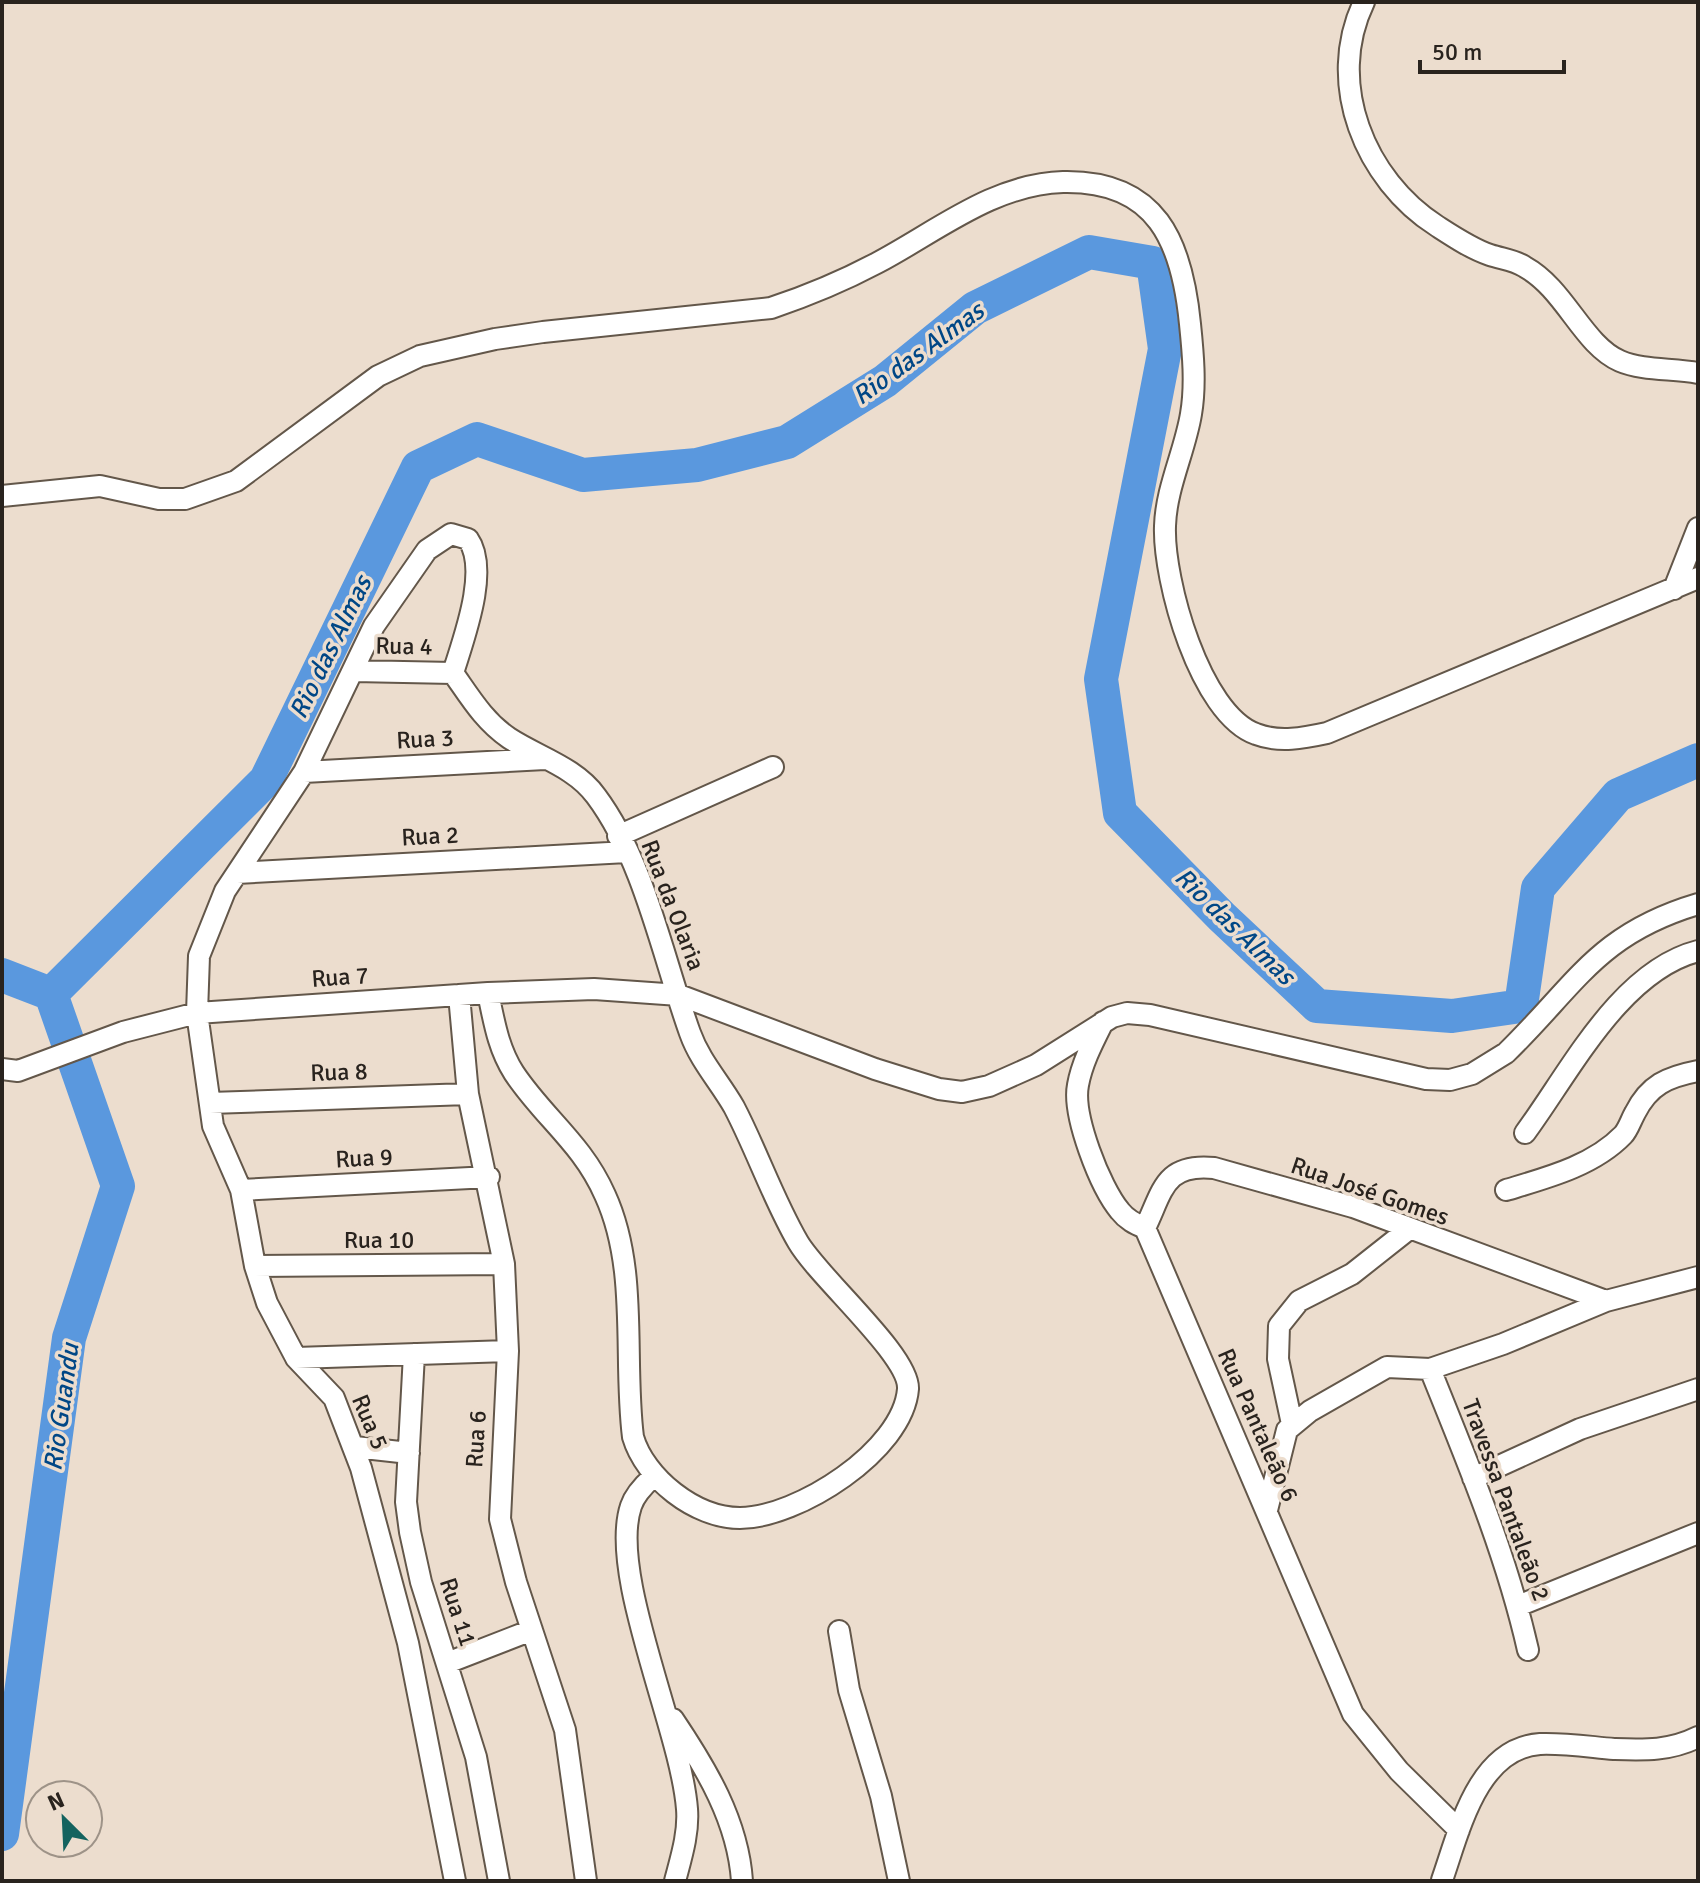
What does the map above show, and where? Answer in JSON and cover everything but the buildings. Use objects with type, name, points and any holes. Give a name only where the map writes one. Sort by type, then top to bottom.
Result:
[{"type":"street","points":[[1364,2],[1349,61],[1352,107],[1380,171],[1405,204],[1471,246],[1525,266],[1567,303],[1589,338],[1618,360],[1698,373]]},
{"type":"street","points":[[2,496],[75,486],[100,486],[172,501],[207,493],[251,470],[378,376],[420,356],[531,333],[771,308],[804,297],[877,263],[974,207],[1021,187],[1063,182],[1113,188],[1138,199],[1158,217],[1176,252],[1188,305],[1193,382],[1191,412],[1165,522],[1165,551],[1179,609],[1207,685],[1230,716],[1255,734],[1292,740],[1327,733],[1698,578]]},
{"type":"street","points":[[1674,589],[1698,528]]},
{"type":"street","points":[[237,873],[304,772],[374,626],[427,550],[451,534],[463,535],[474,551],[473,603],[453,673]]},
{"type":"street","name":"Rua 4","points":[[354,671],[453,673]]},
{"type":"street","name":"Rua da Olaria","points":[[453,673],[485,719],[510,739],[549,758],[596,795],[622,844],[701,1061],[733,1107],[799,1245],[842,1299],[894,1352],[908,1387],[902,1411],[861,1464],[819,1490],[773,1511],[737,1518],[698,1505],[653,1477]]},
{"type":"street","name":"Rua 3","points":[[304,772],[549,758]]},
{"type":"street","name":"Rua 2","points":[[237,873],[622,844],[773,767]]},
{"type":"street","name":"Rua 5","points":[[237,873],[199,956],[197,1013],[217,1142],[241,1190],[255,1266],[267,1303],[296,1358],[334,1398],[355,1447],[408,1643],[455,1881]]},
{"type":"street","points":[[1103,1022],[1127,1013],[1150,1015],[1391,1072],[1450,1080],[1490,1065],[1506,1053],[1590,960],[1611,944],[1641,926],[1698,904]]},
{"type":"street","points":[[1525,1133],[1626,995],[1660,968],[1698,951]]},
{"type":"street","name":"Rua 7","points":[[2,1069],[18,1071],[115,1035],[197,1013],[488,993],[594,989],[679,995],[875,1069],[939,1089],[962,1092],[989,1086],[1036,1065],[1103,1022]]},
{"type":"street","points":[[488,993],[500,1047],[513,1072],[589,1162],[613,1212],[623,1262],[633,1437],[642,1464],[653,1477],[632,1504],[627,1538],[630,1575],[688,1813],[675,1881]]},
{"type":"street","name":"Rua 6","points":[[459,995],[468,1094],[489,1177],[504,1264],[508,1351],[500,1519],[565,1730],[586,1881]]},
{"type":"street","name":"Rua Pantaleão 6","points":[[1103,1022],[1078,1084],[1079,1112],[1108,1192],[1128,1220],[1145,1228],[1353,1714],[1399,1771],[1459,1830]]},
{"type":"street","points":[[1506,1190],[1554,1176],[1591,1159],[1625,1134],[1643,1097],[1655,1085],[1698,1071]]},
{"type":"street","name":"Rua 8","points":[[210,1103],[468,1094]]},
{"type":"street","name":"Rua José Gomes","points":[[1145,1228],[1166,1182],[1177,1172],[1199,1167],[1353,1207],[1606,1301]]},
{"type":"street","name":"Rua 9","points":[[241,1190],[489,1177]]},
{"type":"street","points":[[1292,1424],[1278,1359],[1279,1326],[1299,1301],[1352,1274],[1409,1229]]},
{"type":"street","name":"Rua 10","points":[[255,1266],[504,1264]]},
{"type":"street","points":[[1267,1510],[1284,1437],[1292,1424],[1387,1367],[1430,1369],[1503,1344],[1606,1301],[1698,1277]]},
{"type":"street","points":[[296,1358],[508,1351]]},
{"type":"street","name":"Rua 11","points":[[414,1354],[406,1502],[415,1560],[476,1757],[499,1881]]},
{"type":"street","name":"Travessa Pantaleão 2","points":[[1430,1369],[1518,1606],[1528,1650]]},
{"type":"street","points":[[1473,1478],[1580,1429],[1698,1389]]},
{"type":"street","points":[[355,1447],[409,1453]]},
{"type":"street","points":[[1518,1606],[1698,1533]]},
{"type":"street","points":[[447,1663],[532,1630]]},
{"type":"street","points":[[839,1631],[849,1690],[881,1796],[899,1881]]},
{"type":"street","points":[[664,1705],[704,1767],[723,1806],[737,1847],[742,1881]]},
{"type":"street","points":[[1442,1880],[1459,1830],[1480,1784],[1506,1756],[1538,1744],[1651,1751],[1681,1745],[1698,1737]]},
{"type":"waterway","name":"Rio das Almas","points":[[2,975],[51,994],[266,780],[418,467],[477,439],[583,475],[697,465],[787,442],[885,381],[975,308],[1089,252],[1153,263],[1165,349],[1101,679],[1120,813],[1222,917],[1317,1006],[1452,1016],[1521,1006],[1538,888],[1618,795],[1698,760]]},
{"type":"waterway","name":"Rio Guandu","points":[[2,1834],[69,1338],[118,1186],[51,994]]}]
